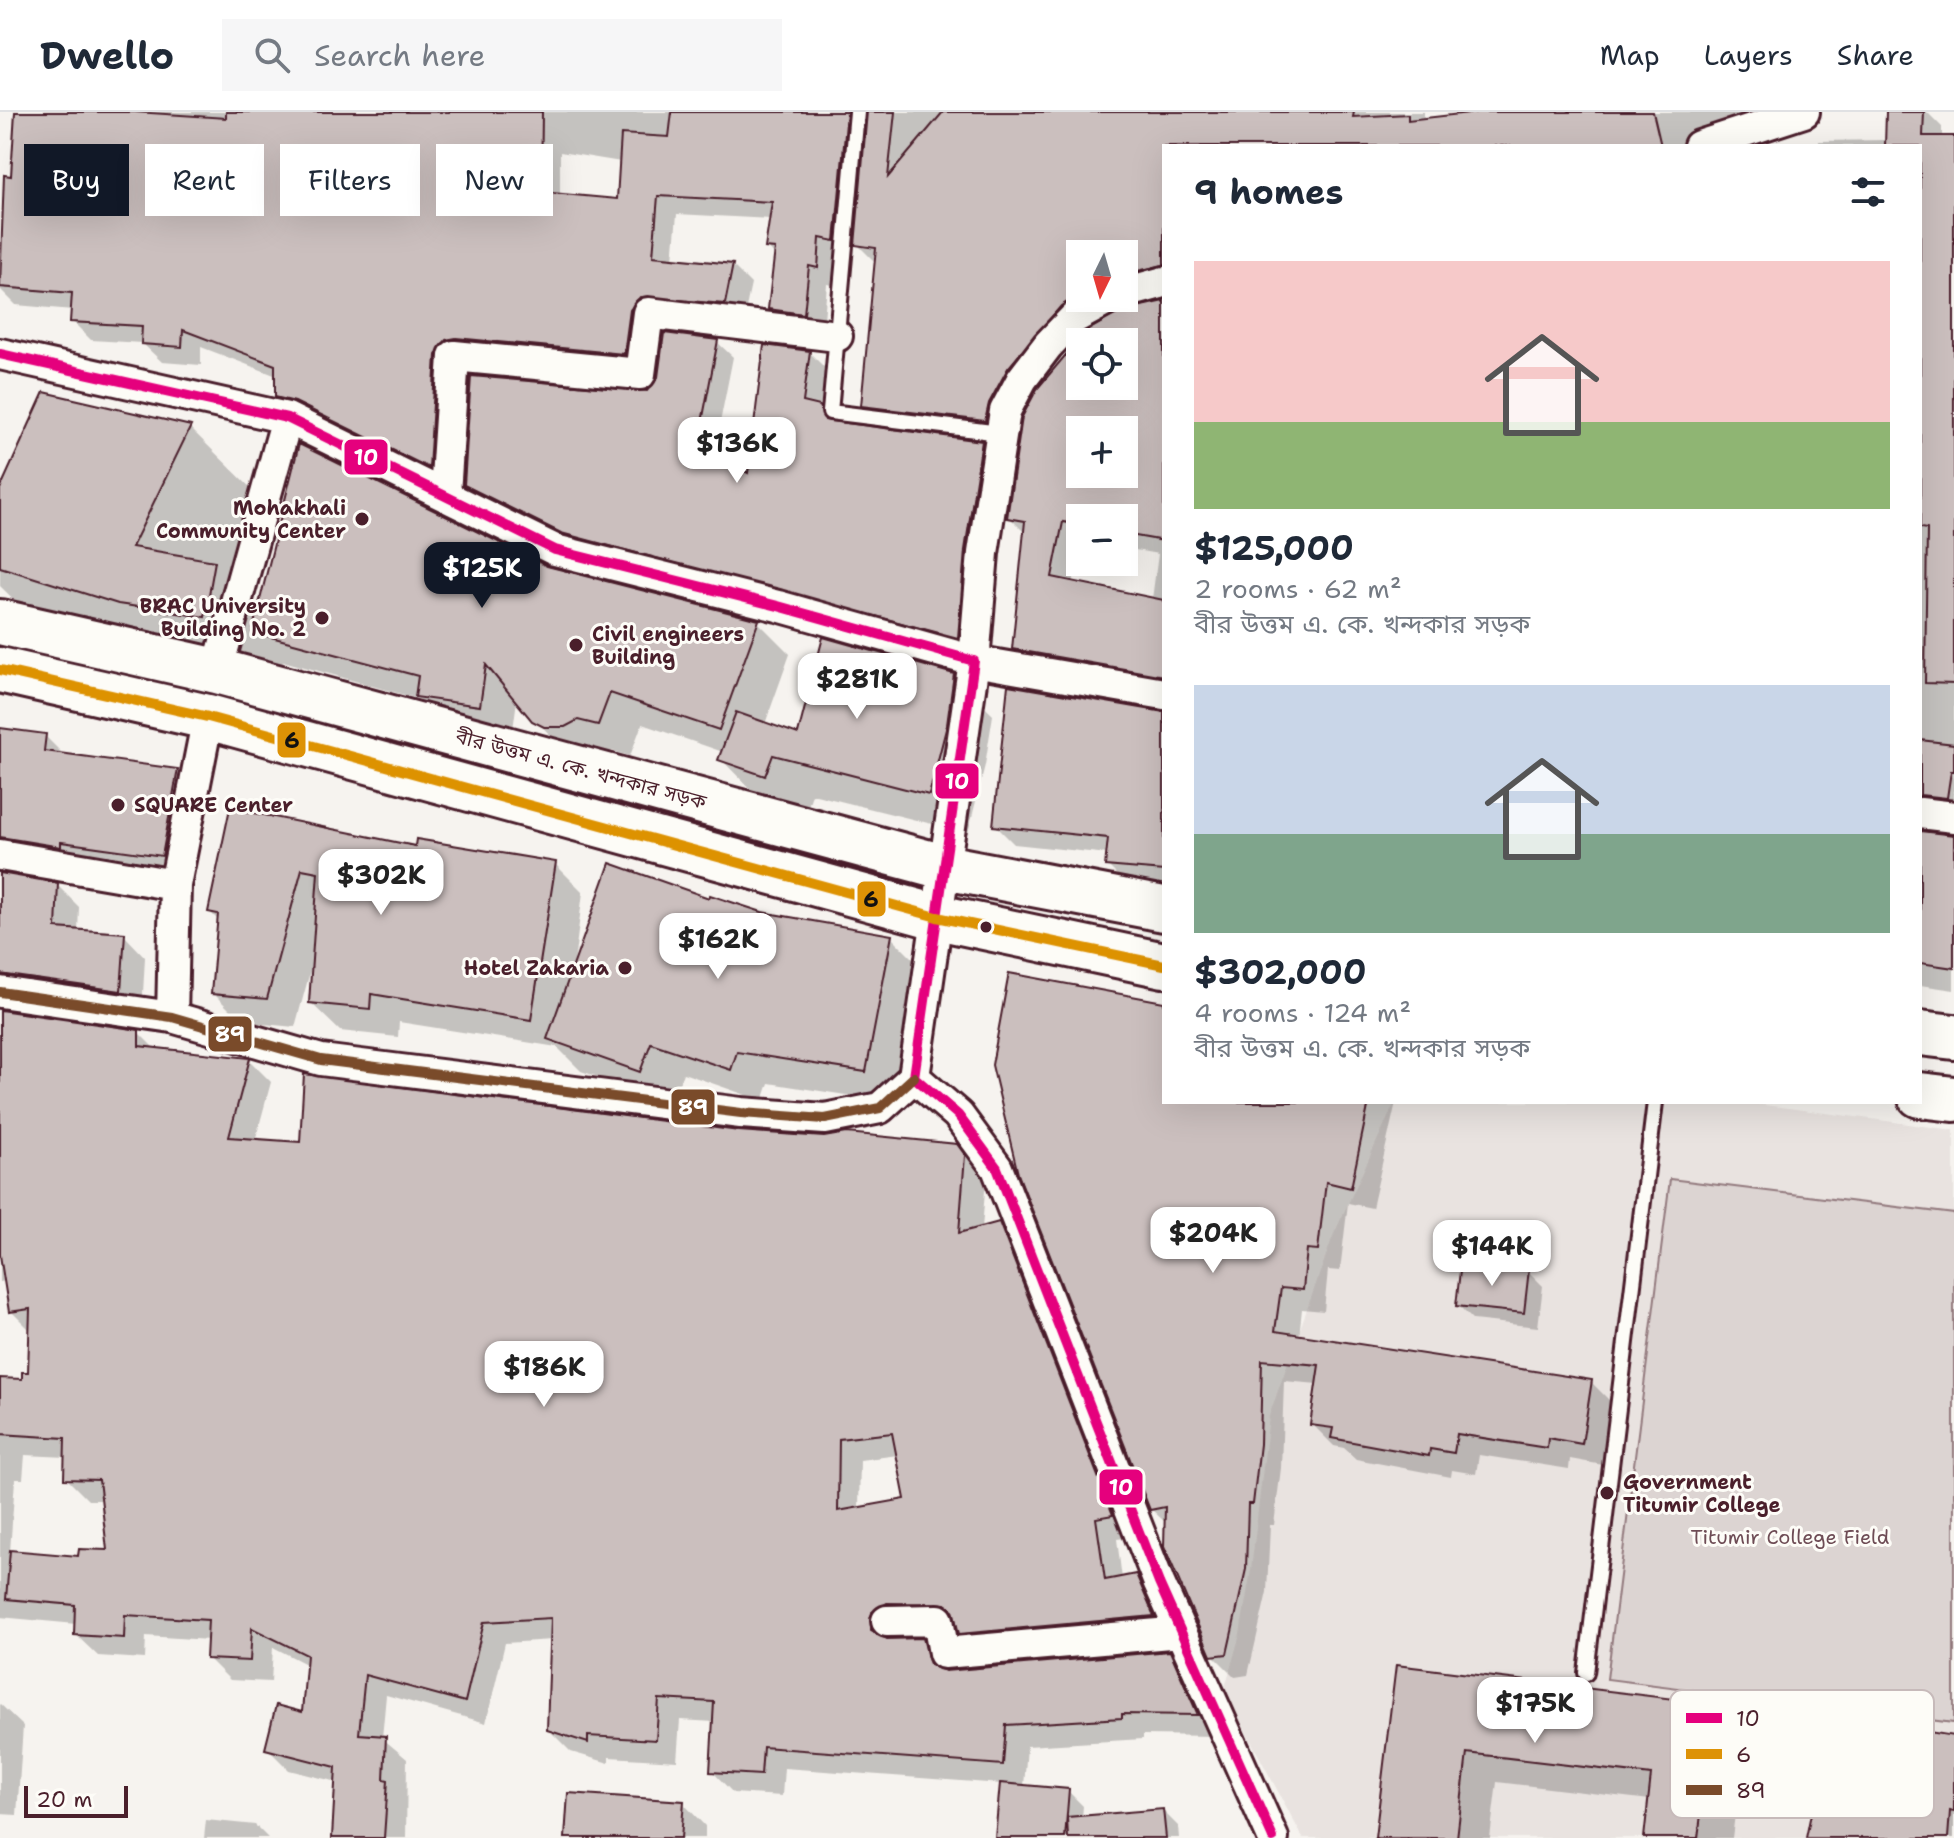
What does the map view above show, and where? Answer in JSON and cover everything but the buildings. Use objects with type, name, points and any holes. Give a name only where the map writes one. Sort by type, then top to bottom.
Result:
[{"type":"main road","name":"বীর উত্তম এ. কে. খন্দকার সড়ক","points":[[0,622],[217,671],[944,867],[1162,909]]},
{"type":"main road","points":[[0,670],[208,717],[937,917],[1162,965]]},
{"type":"main road","points":[[1922,1033],[1954,1037]]},
{"type":"main road","points":[[1922,1095],[1954,1099]]},
{"type":"street","points":[[1705,144],[1804,112]]},
{"type":"street","points":[[1138,289],[1162,283]]},
{"type":"street","points":[[0,992],[172,1017],[321,1060],[741,1113],[825,1119],[880,1108],[914,1077],[974,661],[983,553],[1005,411],[1022,379],[1048,345],[1074,318],[1085,312]]},
{"type":"street","points":[[445,494],[454,356],[640,374],[648,313],[837,336]]},
{"type":"street","points":[[0,354],[287,418],[555,550],[778,606],[974,661],[1162,694]]},
{"type":"street","points":[[217,671],[287,418]]},
{"type":"street","points":[[172,1017],[175,885],[208,717]]},
{"type":"street","points":[[1922,813],[1954,817]]},
{"type":"street","points":[[0,855],[175,885]]},
{"type":"street","points":[[914,1077],[958,1115],[997,1168],[1181,1632],[1273,1838]]},
{"type":"street","points":[[887,1621],[938,1620],[944,1653],[1181,1632]]},
{"type":"lane","points":[[857,112],[830,412],[1000,433]]},
{"type":"lane","points":[[1586,1673],[1655,1104]]},
{"type":"shaded area","name":"Government Titumir College","points":[[1394,1104],[1757,1104],[1954,1130],[1954,1838],[1303,1838],[1224,1691],[1240,1634],[1251,1570],[1269,1416],[1333,1236]]},
{"type":"green space","name":"Titumir College Field","points":[[1670,1179],[1954,1214],[1954,1723],[1934,1720],[1934,1690],[1694,1690],[1607,1679]]},
{"type":"transit line","name":"10","points":[[0,354],[287,418],[555,550],[778,606],[974,661],[914,1077],[958,1115],[997,1168],[1159,1583],[1273,1838]]},
{"type":"transit line","name":"6","points":[[0,670],[208,717],[937,917],[1162,965]]},
{"type":"transit line","name":"89","points":[[0,992],[172,1017],[321,1060],[741,1113],[825,1119],[880,1108],[914,1077]]},
{"type":"place","name":"Mohakhali Community Center","points":[[362,519]]},
{"type":"place","name":"BRAC University Building No. 2","points":[[322,618]]},
{"type":"place","name":"Civil engineers Building","points":[[576,645]]},
{"type":"place","name":"SQUARE Center","points":[[118,805]]},
{"type":"place","name":"Hotel Zakaria","points":[[625,968]]},
{"type":"place","name":"Government Titumir College","points":[[1607,1493]]}]
